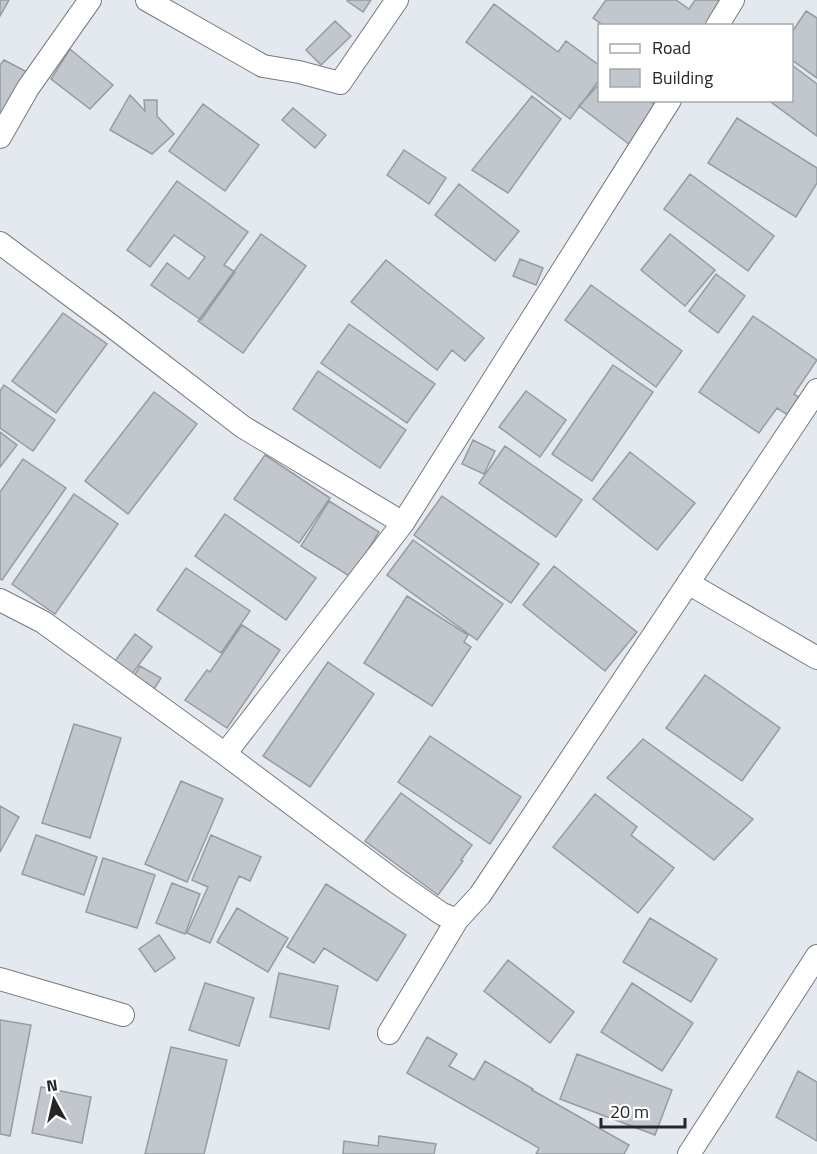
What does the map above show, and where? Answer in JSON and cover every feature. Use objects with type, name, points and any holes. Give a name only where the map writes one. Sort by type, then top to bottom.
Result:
[{"type":"street","points":[[0,137],[28,88],[90,0]]},
{"type":"street","points":[[147,0],[263,66],[299,72],[340,83],[397,0]]},
{"type":"street","points":[[718,24],[733,0]]},
{"type":"street","points":[[225,754],[403,523],[669,102]]},
{"type":"street","points":[[0,243],[243,427],[403,523]]},
{"type":"street","points":[[389,1034],[457,920],[480,896],[817,390]]},
{"type":"street","points":[[688,583],[817,658]]},
{"type":"street","points":[[0,600],[43,621],[396,882],[442,914],[457,920]]},
{"type":"street","points":[[689,1154],[817,956]]},
{"type":"street","points":[[0,980],[123,1015]]},
{"type":"building","points":[[0,0],[9,0],[0,16]]},
{"type":"building","points":[[348,0],[371,0],[363,12]]},
{"type":"building","points":[[606,0],[676,0],[689,9],[695,0],[717,0],[722,4],[708,24],[601,24],[593,18]]},
{"type":"building","points":[[494,4],[558,52],[566,41],[598,65],[598,82],[570,119],[466,42]]},
{"type":"building","points":[[806,11],[817,18],[817,78],[793,61],[793,30]]},
{"type":"building","points":[[335,21],[351,36],[321,65],[306,50]]},
{"type":"building","points":[[70,49],[113,85],[90,109],[51,79]]},
{"type":"building","points":[[4,60],[31,74],[0,125],[0,65]]},
{"type":"building","points":[[793,66],[817,84],[817,136],[771,102],[793,102]]},
{"type":"building","points":[[598,85],[598,102],[651,102],[661,109],[634,148],[579,106]]},
{"type":"building","points":[[130,95],[145,111],[144,100],[157,100],[157,116],[174,134],[152,154],[110,130]]},
{"type":"building","points":[[532,96],[561,119],[508,193],[472,170]]},
{"type":"building","points":[[203,104],[259,145],[225,191],[169,151]]},
{"type":"building","points":[[293,108],[326,135],[315,148],[282,120]]},
{"type":"building","points":[[737,118],[817,168],[817,183],[796,217],[708,163]]},
{"type":"building","points":[[404,150],[446,178],[429,204],[387,175]]},
{"type":"building","points":[[690,174],[774,236],[748,271],[664,209]]},
{"type":"building","points":[[177,181],[248,232],[224,265],[235,272],[201,320],[151,285],[167,263],[189,279],[205,257],[174,235],[150,267],[127,250]]},
{"type":"building","points":[[459,184],[519,231],[495,261],[435,215]]},
{"type":"building","points":[[261,234],[306,266],[243,353],[198,321]]},
{"type":"building","points":[[670,234],[715,270],[685,306],[641,270]]},
{"type":"building","points":[[520,259],[543,268],[536,285],[513,276]]},
{"type":"building","points":[[386,260],[484,338],[465,361],[452,350],[437,370],[351,302]]},
{"type":"building","points":[[716,274],[745,296],[718,333],[689,311]]},
{"type":"building","points":[[591,285],[682,351],[656,387],[565,320]]},
{"type":"building","points":[[63,313],[107,344],[56,413],[12,381]]},
{"type":"building","points":[[753,316],[817,360],[794,394],[803,400],[791,417],[777,408],[759,433],[699,392]]},
{"type":"building","points":[[349,324],[435,384],[407,423],[321,363]]},
{"type":"building","points":[[613,365],[653,392],[592,481],[552,454]]},
{"type":"building","points":[[318,371],[406,430],[380,468],[293,409]]},
{"type":"building","points":[[4,385],[55,420],[33,451],[0,428],[0,391]]},
{"type":"building","points":[[526,391],[566,420],[540,457],[499,427]]},
{"type":"building","points":[[154,392],[197,424],[128,514],[85,481]]},
{"type":"building","points":[[0,432],[17,445],[0,467]]},
{"type":"building","points":[[473,440],[495,451],[484,474],[462,464]]},
{"type":"building","points":[[505,446],[582,500],[556,537],[479,483]]},
{"type":"building","points":[[630,452],[695,503],[657,550],[593,499]]},
{"type":"building","points":[[265,455],[330,498],[299,543],[234,499]]},
{"type":"building","points":[[23,459],[66,488],[2,580],[0,579],[0,492]]},
{"type":"building","points":[[74,494],[118,524],[55,614],[12,584]]},
{"type":"building","points":[[442,496],[539,564],[511,603],[414,535]]},
{"type":"building","points":[[329,501],[379,532],[351,577],[301,546]]},
{"type":"building","points":[[225,514],[316,578],[286,620],[195,556]]},
{"type":"building","points":[[413,540],[503,604],[477,640],[387,575]]},
{"type":"building","points":[[554,566],[637,632],[605,671],[523,605]]},
{"type":"building","points":[[186,568],[250,611],[221,653],[157,610]]},
{"type":"building","points":[[407,596],[468,635],[464,642],[471,647],[432,706],[364,663]]},
{"type":"building","points":[[242,625],[280,650],[227,728],[185,700],[207,670],[210,672]]},
{"type":"building","points":[[135,634],[152,647],[129,678],[112,665]]},
{"type":"building","points":[[328,662],[374,694],[310,787],[263,756]]},
{"type":"building","points":[[140,666],[161,678],[151,694],[131,681]]},
{"type":"building","points":[[705,675],[780,728],[742,781],[666,728]]},
{"type":"building","points":[[74,724],[121,738],[90,838],[42,823]]},
{"type":"building","points":[[430,736],[521,797],[490,844],[398,782]]},
{"type":"building","points":[[643,739],[753,819],[714,860],[607,778]]},
{"type":"building","points":[[181,781],[223,799],[187,882],[145,864]]},
{"type":"building","points":[[401,793],[472,845],[438,895],[365,841]]},
{"type":"building","points":[[595,794],[637,827],[631,835],[674,868],[638,913],[553,847]]},
{"type":"building","points":[[0,806],[19,817],[0,852]]},
{"type":"building","points":[[36,835],[97,857],[84,895],[22,874]]},
{"type":"building","points":[[211,835],[261,857],[250,881],[239,876],[210,943],[187,933],[208,887],[192,880]]},
{"type":"building","points":[[103,858],[155,875],[137,928],[86,912]]},
{"type":"building","points":[[172,883],[200,894],[185,934],[156,923]]},
{"type":"building","points":[[326,884],[406,935],[377,981],[324,948],[314,963],[287,947]]},
{"type":"building","points":[[237,908],[288,938],[268,972],[217,942]]},
{"type":"building","points":[[650,918],[717,959],[691,1002],[623,962]]},
{"type":"building","points":[[159,935],[175,958],[155,972],[139,949]]},
{"type":"building","points":[[508,960],[574,1012],[550,1043],[484,991]]},
{"type":"building","points":[[279,973],[338,986],[329,1029],[270,1017]]},
{"type":"building","points":[[205,983],[254,998],[239,1046],[189,1030]]},
{"type":"building","points":[[632,983],[693,1023],[662,1071],[601,1032]]},
{"type":"building","points":[[0,1020],[31,1025],[10,1136],[0,1134]]},
{"type":"building","points":[[427,1037],[457,1054],[449,1066],[474,1080],[485,1061],[629,1145],[624,1154],[536,1154],[539,1148],[407,1073]]},
{"type":"building","points":[[171,1047],[227,1060],[204,1154],[145,1154]]},
{"type":"building","points":[[577,1054],[672,1090],[655,1135],[560,1099]]},
{"type":"building","points":[[798,1071],[817,1082],[817,1141],[776,1117]]},
{"type":"building","points":[[41,1087],[91,1097],[82,1143],[32,1133]]},
{"type":"building","points":[[379,1136],[436,1144],[434,1154],[343,1154],[344,1141],[378,1146]]}]
